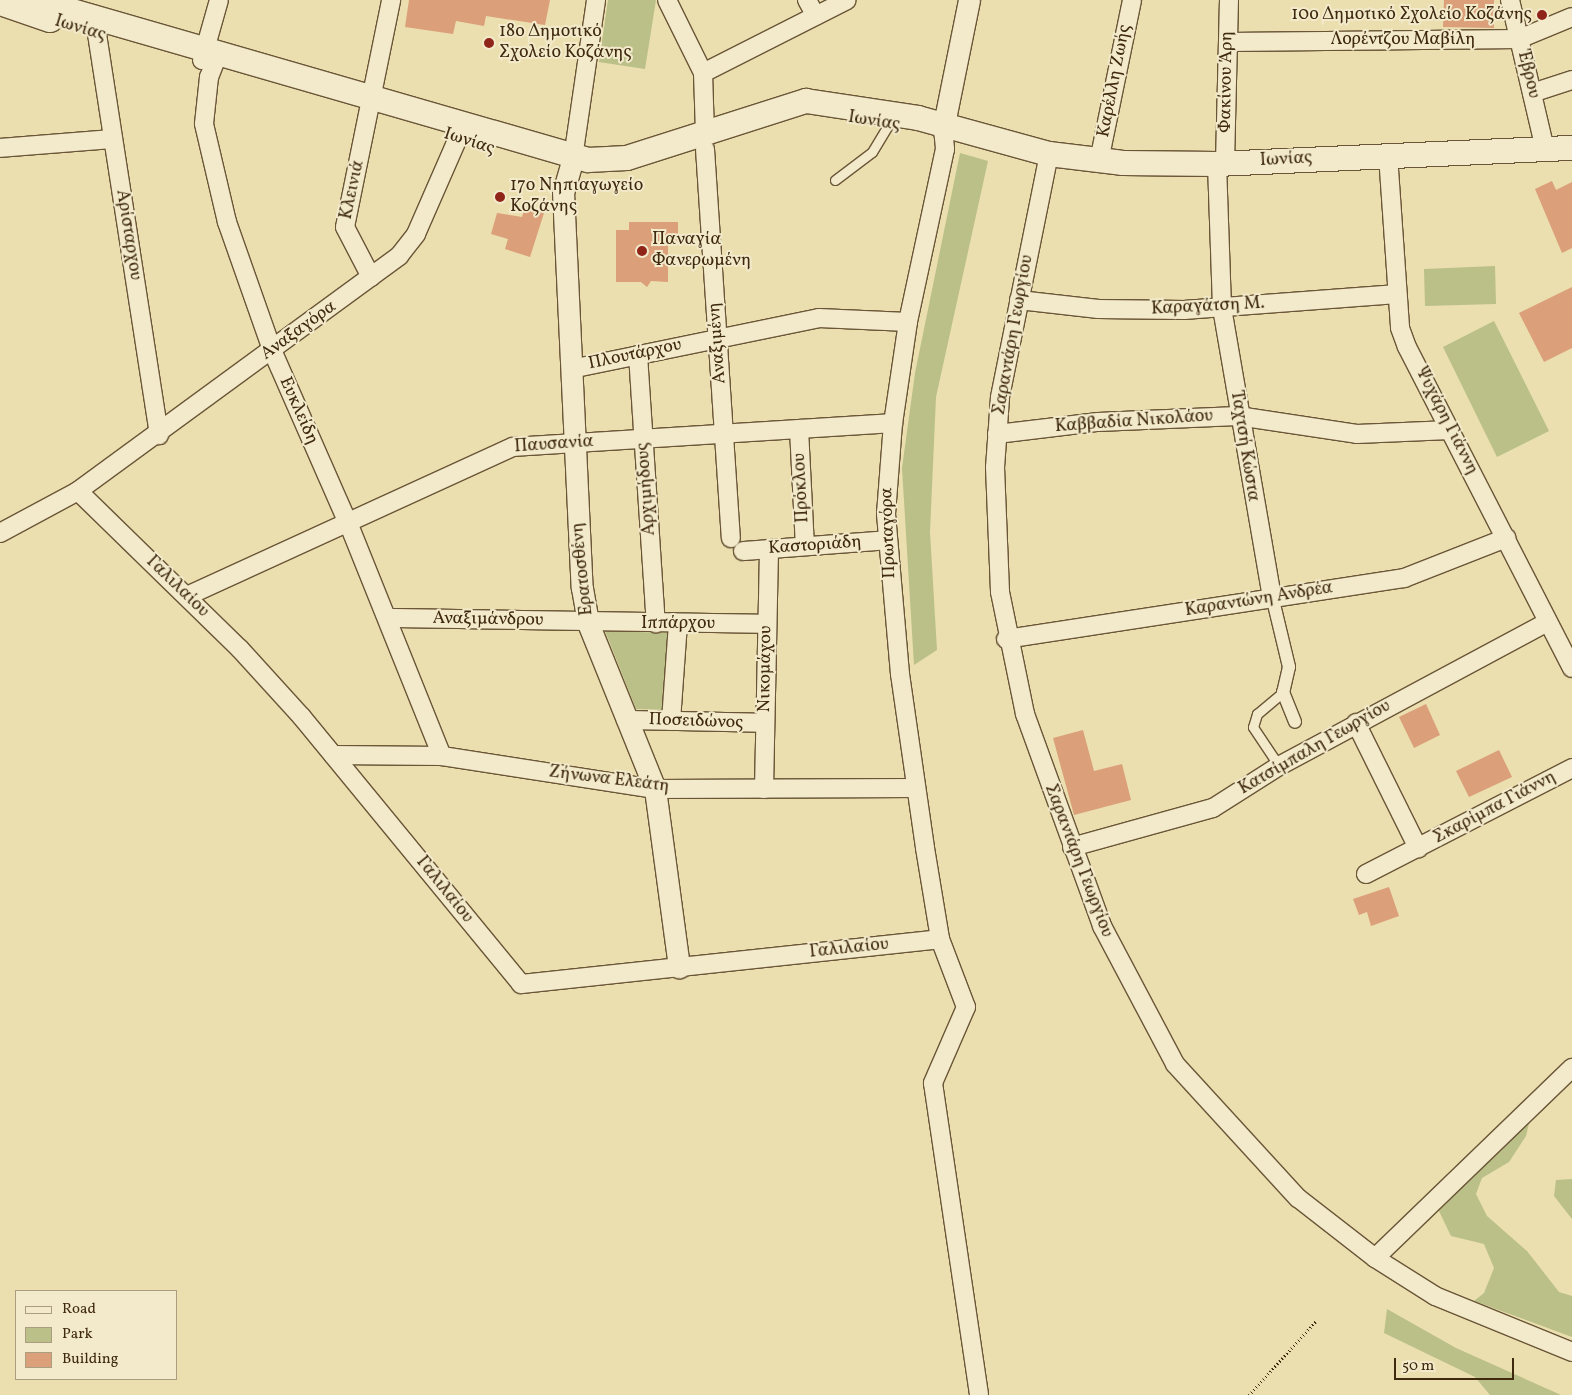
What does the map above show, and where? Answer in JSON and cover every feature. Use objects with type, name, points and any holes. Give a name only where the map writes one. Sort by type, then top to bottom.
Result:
[{"type":"main road","name":"Ιωνίας","points":[[34,0],[95,18],[209,58],[373,104],[570,165],[623,172],[806,101],[918,118],[954,131],[1044,153],[1099,161],[1221,163],[1572,148]]},
{"type":"main road","name":"Ιωνίας","points":[[0,3],[95,18]]},
{"type":"main road","name":"Ιωνίας","points":[[705,141],[807,114],[954,131]]},
{"type":"street","name":"Ευκλείδη","points":[[219,0],[209,58],[204,124],[208,152],[272,350],[388,618],[442,756]]},
{"type":"street","name":"Κλεινιά","points":[[370,277],[345,227],[373,104],[391,0]]},
{"type":"street","points":[[570,165],[596,0]]},
{"type":"street","points":[[667,0],[702,73],[847,0]]},
{"type":"street","points":[[807,0],[816,16]]},
{"type":"street","points":[[954,131],[969,0]]},
{"type":"street","name":"Καρέλλη Ζωής","points":[[1099,161],[1132,0]]},
{"type":"street","name":"Φακίνου Άρη","points":[[1221,163],[1229,42],[1229,0]]},
{"type":"street","name":"Έβρου","points":[[1510,0],[1546,149]]},
{"type":"street","name":"Λορέντζου Μαβίλη","points":[[1229,42],[1519,39],[1572,17]]},
{"type":"street","name":"Αρίσταρχου","points":[[95,18],[159,435]]},
{"type":"street","name":"Αναξιμένη","points":[[702,73],[724,434],[737,545]]},
{"type":"street","points":[[1532,93],[1572,80]]},
{"type":"street","name":"Αναξαγόρα","points":[[0,533],[78,492],[159,435],[410,246],[461,131]]},
{"type":"street","name":"Πρωταγόρα","points":[[954,131],[945,149],[908,322],[886,485],[888,540],[916,788],[940,939],[966,1007],[933,1083],[979,1395]]},
{"type":"street","points":[[0,148],[113,139]]},
{"type":"street","name":"Σαραντάρη Γεωργίου","points":[[1044,153],[1019,300],[1006,359],[997,434],[997,547],[1006,639],[1025,714],[1072,847],[1122,971],[1175,1064],[1298,1198],[1375,1258],[1458,1308],[1572,1352]]},
{"type":"street","name":"Ψυχάρη Γιάννη","points":[[1388,156],[1397,294],[1407,347],[1572,668]]},
{"type":"street","name":"Ταχτσή Κώστα","points":[[1221,163],[1222,308],[1238,416],[1272,596],[1289,667],[1284,692]]},
{"type":"street","name":"Ερατοσθένη","points":[[570,165],[563,192],[573,444],[588,623],[655,789],[679,968]]},
{"type":"street","name":"Καραγάτση Μ.","points":[[1019,300],[1134,311],[1222,308],[1397,294]]},
{"type":"street","name":"Πλουτάρχου","points":[[570,370],[717,337],[819,318],[908,322]]},
{"type":"street","name":"Αρχιμήδους","points":[[638,356],[656,624]]},
{"type":"street","name":"Καββαδία Νικολάου","points":[[997,434],[1098,422],[1238,416],[1357,434],[1450,430]]},
{"type":"street","name":"Παυσανία","points":[[187,596],[349,525],[500,451],[573,444],[893,423]]},
{"type":"street","name":"Πρόκλου","points":[[799,429],[805,546]]},
{"type":"street","name":"Γαλιλαίου","points":[[78,492],[187,596],[333,755],[521,984],[940,939]]},
{"type":"street","name":"Καραντώνη Ανδρέα","points":[[1006,639],[1272,596],[1404,578],[1506,538]]},
{"type":"street","name":"Καστοριάδη","points":[[737,545],[769,549],[888,540]]},
{"type":"street","name":"Νικομάχου","points":[[764,789],[769,549]]},
{"type":"street","name":"Αναξιμάνδρου","points":[[388,618],[588,623]]},
{"type":"street","name":"Κατσίμπαλη Γεωργίου","points":[[1072,847],[1213,808],[1279,766],[1356,723],[1548,622]]},
{"type":"street","name":"Ιππάρχου","points":[[588,623],[767,624]]},
{"type":"street","points":[[671,721],[678,624]]},
{"type":"street","points":[[1284,692],[1295,722]]},
{"type":"street","name":"Ποσειδώνος","points":[[626,720],[765,724]]},
{"type":"street","name":"Σκαρίμπα Γιάννη","points":[[1356,723],[1418,848]]},
{"type":"street","name":"Ζήνωνα Ελεάτη","points":[[333,755],[442,756],[655,789],[916,788]]},
{"type":"street","name":"Σκαρίμπα Γιάννη","points":[[1366,874],[1572,768]]},
{"type":"street","points":[[1375,1258],[1572,1068]]},
{"type":"lane","points":[[834,180],[872,152],[889,124]]},
{"type":"lane","points":[[1279,766],[1253,727],[1257,714],[1284,692]]},
{"type":"path","points":[[1249,1395],[1317,1320]]},
{"type":"green space","points":[[608,0],[656,0],[645,69],[599,62]]},
{"type":"green space","points":[[960,153],[988,161],[936,397],[930,532],[937,650],[914,665],[902,468],[915,373]]},
{"type":"green space","points":[[1495,266],[1496,304],[1425,306],[1424,269]]},
{"type":"green space","points":[[1494,321],[1549,431],[1497,457],[1443,347]]},
{"type":"green space","points":[[605,631],[673,633],[668,710],[636,709]]},
{"type":"green space","points":[[1531,1115],[1526,1136],[1509,1162],[1482,1178],[1476,1194],[1487,1216],[1527,1251],[1559,1292],[1572,1296],[1572,1337],[1474,1301],[1484,1293],[1494,1268],[1484,1244],[1451,1236],[1437,1207]]},
{"type":"green space","points":[[1572,1179],[1572,1219],[1554,1196],[1556,1180]]},
{"type":"green space","points":[[1387,1309],[1456,1348],[1561,1395],[1490,1395],[1475,1377],[1384,1333]]},
{"type":"building","points":[[409,0],[550,0],[545,25],[486,16],[484,26],[456,21],[453,34],[405,27]]},
{"type":"building","points":[[1444,0],[1494,0],[1494,28],[1443,27]]},
{"type":"building","points":[[1552,181],[1556,190],[1572,182],[1572,248],[1562,253],[1535,189]]},
{"type":"building","points":[[525,207],[544,213],[530,257],[505,249],[508,239],[491,234],[497,213],[522,217]]},
{"type":"building","name":"Παναγία Φανερωμένη","points":[[629,222],[678,222],[678,242],[668,242],[668,282],[651,281],[647,287],[641,282],[616,282],[616,230],[629,230]]},
{"type":"building","points":[[1572,287],[1572,348],[1544,362],[1519,313]]},
{"type":"building","points":[[1426,704],[1440,735],[1414,748],[1399,717]]},
{"type":"building","points":[[1083,730],[1094,771],[1122,764],[1131,800],[1074,815],[1053,738]]},
{"type":"building","points":[[1499,750],[1512,777],[1469,797],[1456,771]]},
{"type":"building","points":[[1389,887],[1399,916],[1371,926],[1367,912],[1359,915],[1353,899]]},
{"type":"place","name":"10ο Δημοτικό Σχολείο Κοζάνης","points":[[1542,15]]},
{"type":"place","name":"18ο Δημοτικό Σχολείο Κοζάνης","points":[[489,43]]},
{"type":"place","name":"17ο Νηπιαγωγείο Κοζάνης","points":[[500,197]]},
{"type":"place","name":"Παναγία Φανερωμένη","points":[[642,251]]}]
